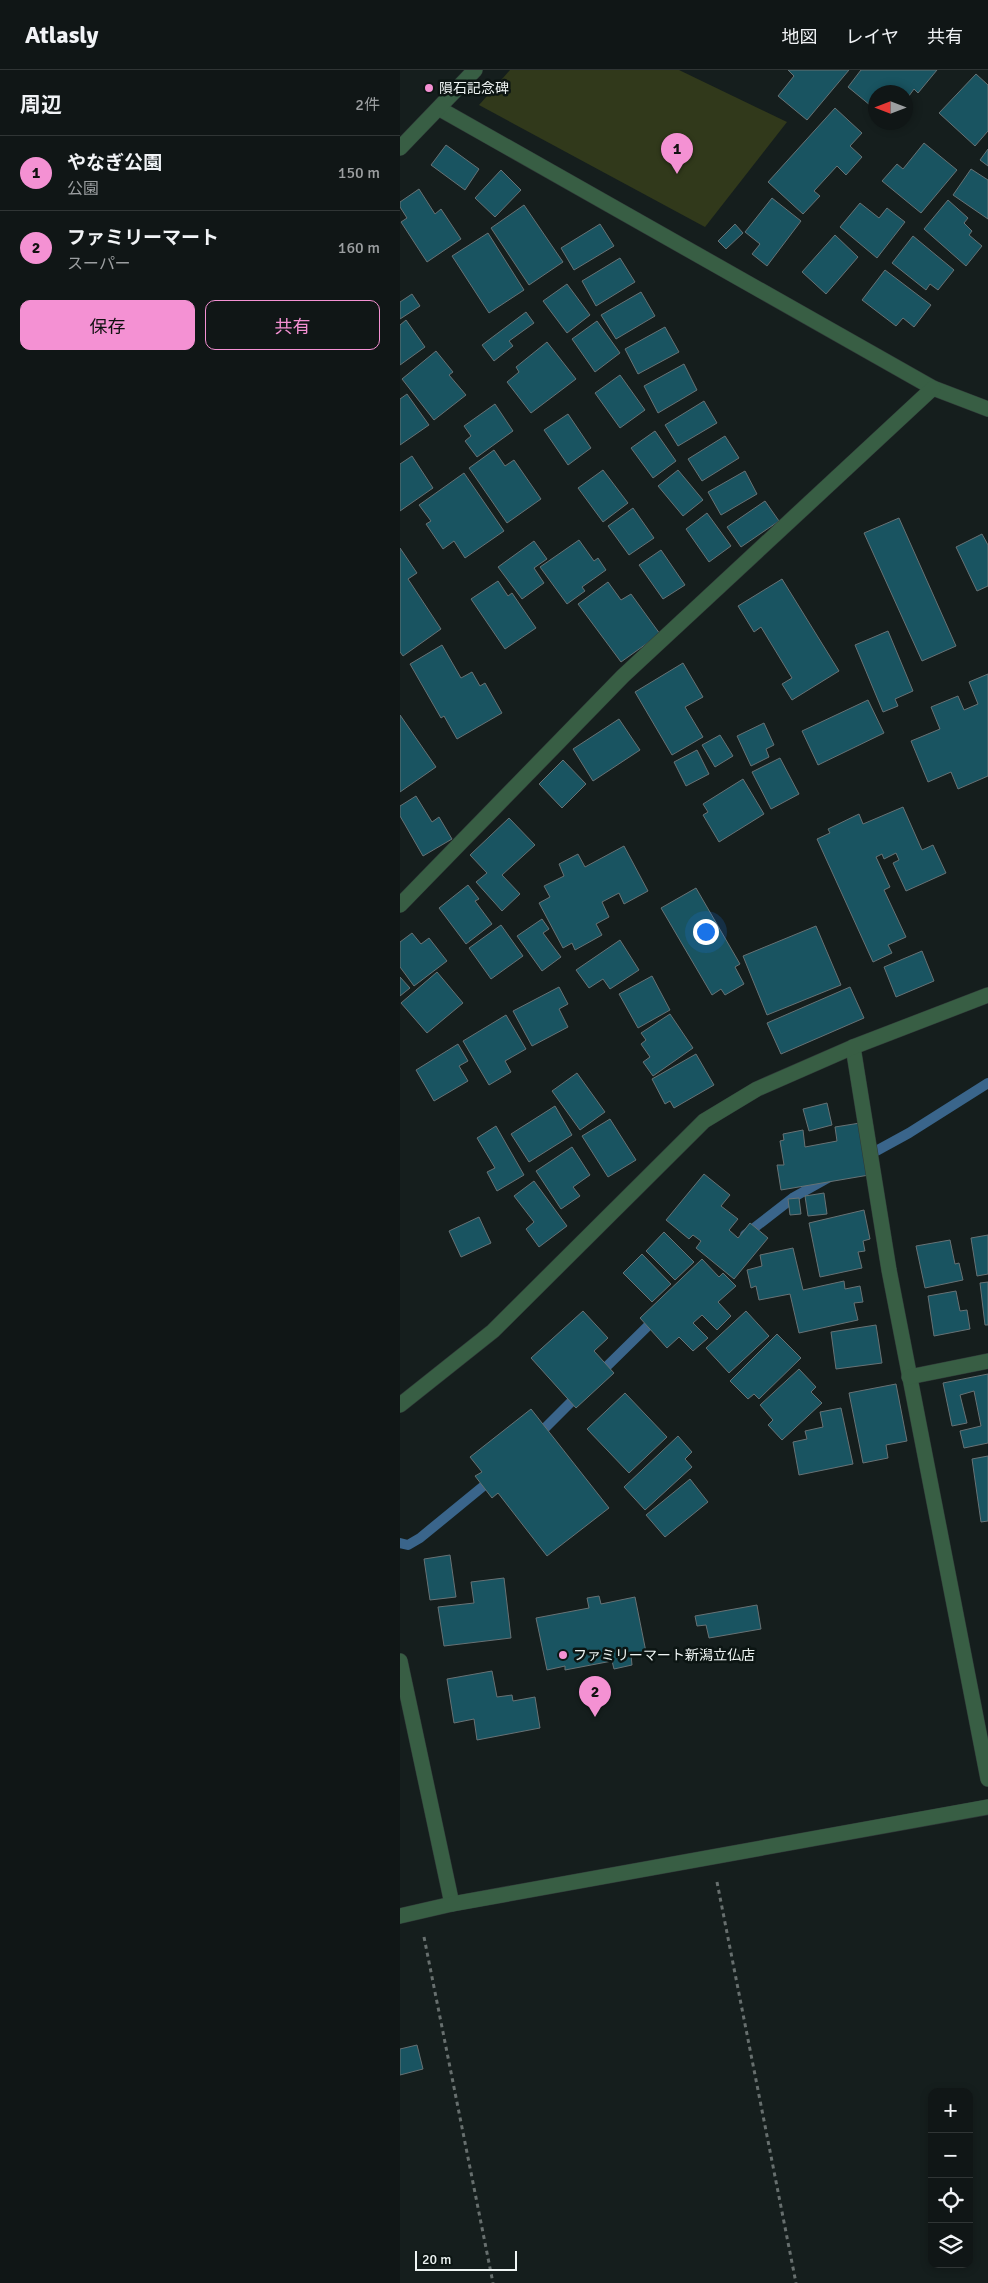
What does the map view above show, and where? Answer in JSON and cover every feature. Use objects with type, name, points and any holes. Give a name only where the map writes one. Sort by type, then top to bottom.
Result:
[{"type":"street","points":[[400,148],[440,109],[475,70]]},
{"type":"street","points":[[440,109],[933,388],[988,409]]},
{"type":"street","points":[[400,905],[623,676],[933,388]]},
{"type":"street","points":[[400,1405],[493,1331],[704,1120],[758,1089],[853,1047],[988,995]]},
{"type":"street","points":[[853,1047],[889,1270],[988,1779]]},
{"type":"street","points":[[909,1377],[988,1362]]},
{"type":"street","points":[[400,1661],[452,1904]]},
{"type":"street","points":[[400,1916],[452,1904],[988,1807]]},
{"type":"path","points":[[711,1857],[796,2283]]},
{"type":"path","points":[[418,1912],[493,2283]]},
{"type":"green space","points":[[510,70],[679,70],[787,122],[705,227],[479,105]]},
{"type":"building","points":[[788,70],[849,70],[807,120],[778,96],[794,76]]},
{"type":"building","points":[[861,70],[937,70],[918,93],[914,89],[913,90],[913,85],[868,85],[868,103],[848,87]]},
{"type":"building","points":[[976,74],[988,85],[988,131],[975,146],[939,113]]},
{"type":"building","points":[[835,108],[862,133],[850,146],[862,157],[846,175],[837,166],[814,191],[820,196],[803,214],[768,182]]},
{"type":"building","points":[[924,143],[957,170],[921,213],[882,181],[897,164],[903,169]]},
{"type":"building","points":[[446,145],[479,169],[465,190],[431,165]]},
{"type":"building","points":[[988,149],[988,166],[980,160]]},
{"type":"building","points":[[971,169],[988,180],[988,219],[953,195]]},
{"type":"building","points":[[501,170],[521,190],[495,217],[475,198]]},
{"type":"building","points":[[419,189],[435,214],[441,209],[461,239],[427,262],[401,222],[407,218],[400,207],[400,202]]},
{"type":"building","points":[[772,198],[801,221],[767,266],[752,254],[760,244],[745,232]]},
{"type":"building","points":[[948,200],[968,218],[964,223],[972,231],[969,235],[982,246],[966,266],[924,229]]},
{"type":"building","points":[[860,203],[879,218],[887,208],[905,222],[877,258],[840,227]]},
{"type":"building","points":[[524,205],[563,262],[529,285],[491,228]]},
{"type":"building","points":[[600,224],[614,246],[574,270],[561,248]]},
{"type":"building","points":[[735,224],[743,233],[726,249],[718,241]]},
{"type":"building","points":[[488,233],[524,290],[489,313],[452,256]]},
{"type":"building","points":[[835,235],[858,257],[826,294],[802,272]]},
{"type":"building","points":[[913,236],[954,270],[938,290],[930,284],[926,290],[892,263]]},
{"type":"building","points":[[620,258],[635,282],[596,306],[582,281]]},
{"type":"building","points":[[885,270],[931,305],[914,327],[903,318],[896,326],[862,300]]},
{"type":"building","points":[[567,284],[590,315],[567,333],[543,301]]},
{"type":"building","points":[[641,292],[655,316],[616,339],[601,315]]},
{"type":"building","points":[[412,294],[420,306],[400,319],[400,302]]},
{"type":"building","points":[[526,312],[534,323],[509,341],[513,346],[494,361],[482,345]]},
{"type":"building","points":[[406,320],[425,347],[400,365],[400,325]]},
{"type":"building","points":[[597,321],[620,353],[595,372],[572,339]]},
{"type":"building","points":[[665,327],[679,352],[638,374],[625,349]]},
{"type":"building","points":[[547,342],[576,379],[531,413],[507,382],[519,372],[516,367]]},
{"type":"building","points":[[436,351],[453,372],[449,375],[466,395],[434,420],[402,379]]},
{"type":"building","points":[[684,364],[697,390],[658,413],[644,386]]},
{"type":"building","points":[[620,375],[645,410],[620,428],[595,393]]},
{"type":"building","points":[[407,394],[429,425],[400,445],[400,399]]},
{"type":"building","points":[[704,401],[717,423],[678,446],[665,425]]},
{"type":"building","points":[[495,404],[513,431],[477,457],[465,441],[471,436],[464,426]]},
{"type":"building","points":[[568,414],[591,448],[568,465],[544,430]]},
{"type":"building","points":[[655,431],[676,461],[653,478],[631,448]]},
{"type":"building","points":[[725,436],[739,458],[702,481],[688,459]]},
{"type":"building","points":[[494,450],[505,466],[514,460],[541,499],[507,523],[469,468]]},
{"type":"building","points":[[412,456],[433,488],[400,511],[400,464]]},
{"type":"building","points":[[603,470],[628,503],[603,522],[578,488]]},
{"type":"building","points":[[678,470],[703,500],[683,516],[658,486]]},
{"type":"building","points":[[745,471],[757,494],[721,515],[708,492]]},
{"type":"building","points":[[464,473],[504,531],[465,558],[454,541],[443,549],[426,524],[431,521],[419,505]]},
{"type":"building","points":[[765,501],[779,521],[741,547],[727,527]]},
{"type":"building","points":[[633,508],[654,538],[629,555],[608,526]]},
{"type":"building","points":[[707,513],[731,546],[709,562],[686,529]]},
{"type":"building","points":[[899,518],[956,646],[922,661],[864,533]]},
{"type":"building","points":[[982,534],[988,545],[988,586],[977,591],[956,547]]},
{"type":"building","points":[[579,540],[594,561],[598,558],[606,570],[582,587],[585,591],[567,604],[540,567]]},
{"type":"building","points":[[534,541],[547,559],[534,568],[544,583],[522,599],[498,567]]},
{"type":"building","points":[[400,548],[417,573],[408,579],[441,629],[403,656],[400,652]]},
{"type":"building","points":[[661,550],[685,585],[663,599],[639,565]]},
{"type":"building","points":[[782,579],[839,671],[792,700],[782,684],[792,678],[761,627],[754,632],[738,606]]},
{"type":"building","points":[[498,581],[508,596],[512,593],[536,628],[505,649],[471,599]]},
{"type":"building","points":[[608,582],[621,600],[631,594],[660,634],[621,662],[578,604]]},
{"type":"building","points":[[888,631],[913,691],[895,699],[898,706],[883,712],[855,645]]},
{"type":"building","points":[[442,645],[461,678],[472,672],[480,686],[485,683],[502,713],[457,739],[444,716],[441,718],[410,664]]},
{"type":"building","points":[[683,663],[703,697],[685,707],[703,737],[672,755],[635,692]]},
{"type":"building","points":[[988,674],[988,776],[958,789],[951,772],[928,782],[911,741],[940,729],[931,707],[958,696],[964,710],[978,704],[969,682]]},
{"type":"building","points":[[868,700],[884,733],[818,765],[802,731]]},
{"type":"building","points":[[400,715],[436,767],[400,792]]},
{"type":"building","points":[[619,719],[640,750],[593,781],[573,749]]},
{"type":"building","points":[[764,723],[774,745],[766,749],[769,757],[751,766],[737,736]]},
{"type":"building","points":[[720,735],[733,756],[715,767],[702,745]]},
{"type":"building","points":[[697,750],[709,774],[686,786],[674,762]]},
{"type":"building","points":[[780,758],[799,794],[771,809],[752,772]]},
{"type":"building","points":[[563,760],[586,784],[562,808],[539,784]]},
{"type":"building","points":[[743,779],[764,814],[719,842],[703,815],[708,812],[703,804]]},
{"type":"building","points":[[416,796],[432,822],[439,817],[452,839],[423,856],[400,816],[400,806]]},
{"type":"building","points":[[903,807],[922,850],[933,845],[946,873],[906,891],[893,863],[899,860],[896,853],[884,859],[882,854],[876,857],[890,887],[884,890],[906,937],[888,945],[892,953],[873,962],[817,839],[830,833],[828,829],[859,814],[863,824]]},
{"type":"building","points":[[509,818],[535,845],[502,875],[520,894],[502,911],[476,882],[487,873],[470,855]]},
{"type":"building","points":[[624,846],[648,891],[624,904],[619,893],[602,902],[609,917],[596,924],[602,935],[575,950],[572,943],[563,948],[539,903],[550,897],[544,886],[564,876],[559,864],[578,854],[585,867]]},
{"type":"building","points":[[468,885],[479,899],[475,901],[492,924],[466,944],[439,908]]},
{"type":"building","points":[[696,888],[740,964],[735,967],[744,984],[725,995],[721,989],[712,995],[661,908]]},
{"type":"building","points":[[542,919],[549,929],[543,933],[561,957],[542,971],[517,936]]},
{"type":"building","points":[[501,925],[523,956],[491,979],[469,948]]},
{"type":"building","points":[[816,926],[841,985],[767,1015],[743,956]]},
{"type":"building","points":[[412,933],[421,944],[429,938],[447,961],[414,986],[400,967],[400,942]]},
{"type":"building","points":[[620,940],[639,970],[610,989],[603,979],[589,988],[576,970]]},
{"type":"building","points":[[922,951],[934,981],[896,997],[884,967]]},
{"type":"building","points":[[437,972],[463,1003],[427,1033],[401,1003]]},
{"type":"building","points":[[652,976],[670,1010],[638,1028],[619,994]]},
{"type":"building","points":[[400,977],[410,988],[400,996]]},
{"type":"building","points":[[559,987],[568,1004],[559,1009],[568,1027],[532,1046],[513,1011]]},
{"type":"building","points":[[850,987],[864,1018],[781,1054],[767,1023]]},
{"type":"building","points":[[670,1014],[693,1048],[653,1076],[643,1062],[650,1057],[641,1044],[646,1040],[641,1033]]},
{"type":"building","points":[[506,1015],[526,1049],[505,1061],[511,1072],[489,1085],[463,1041]]},
{"type":"building","points":[[458,1044],[468,1061],[459,1066],[468,1081],[434,1101],[416,1070]]},
{"type":"building","points":[[696,1054],[714,1085],[674,1108],[670,1101],[665,1104],[652,1079]]},
{"type":"building","points":[[577,1073],[605,1112],[580,1130],[552,1091]]},
{"type":"building","points":[[827,1103],[832,1125],[809,1131],[803,1109]]},
{"type":"building","points":[[555,1106],[572,1135],[529,1162],[511,1134]]},
{"type":"building","points":[[610,1119],[636,1160],[608,1177],[582,1136]]},
{"type":"building","points":[[860,1123],[869,1175],[781,1190],[777,1165],[784,1165],[780,1141],[784,1140],[783,1134],[803,1130],[805,1147],[837,1141],[835,1127]]},
{"type":"building","points":[[496,1126],[524,1175],[497,1191],[487,1172],[495,1168],[477,1138]]},
{"type":"building","points":[[572,1147],[590,1175],[573,1187],[580,1196],[561,1209],[536,1171]]},
{"type":"building","points":[[704,1174],[730,1195],[721,1206],[738,1219],[729,1230],[738,1238],[750,1223],[768,1238],[734,1279],[696,1248],[701,1241],[693,1235],[689,1239],[666,1220]]},
{"type":"building","points":[[534,1181],[567,1226],[539,1247],[526,1229],[534,1222],[514,1196]]},
{"type":"building","points":[[824,1193],[827,1214],[808,1216],[805,1196]]},
{"type":"building","points":[[799,1198],[801,1214],[790,1215],[788,1199]]},
{"type":"building","points":[[864,1210],[870,1239],[863,1241],[865,1251],[858,1252],[862,1268],[820,1277],[809,1223]]},
{"type":"building","points":[[479,1217],[491,1243],[461,1257],[449,1231]]},
{"type":"building","points":[[664,1232],[694,1262],[675,1280],[646,1251]]},
{"type":"building","points":[[988,1235],[988,1274],[977,1276],[971,1238]]},
{"type":"building","points":[[950,1240],[955,1264],[959,1263],[963,1280],[925,1288],[916,1246]]},
{"type":"building","points":[[793,1248],[803,1290],[844,1281],[845,1289],[860,1286],[863,1302],[854,1303],[858,1320],[799,1333],[790,1294],[759,1300],[756,1286],[751,1288],[747,1270],[762,1266],[760,1255]]},
{"type":"building","points":[[642,1254],[671,1284],[652,1302],[623,1273]]},
{"type":"building","points":[[702,1259],[719,1277],[723,1273],[736,1286],[718,1302],[731,1316],[717,1330],[702,1315],[693,1323],[708,1338],[693,1351],[679,1337],[667,1348],[640,1318]]},
{"type":"building","points":[[988,1282],[988,1325],[985,1325],[980,1283]]},
{"type":"building","points":[[956,1291],[960,1311],[967,1310],[970,1329],[934,1336],[928,1296]]},
{"type":"building","points":[[583,1311],[608,1338],[594,1351],[614,1373],[576,1408],[531,1358]]},
{"type":"building","points":[[746,1311],[769,1336],[729,1373],[706,1348]]},
{"type":"building","points":[[876,1325],[882,1363],[836,1369],[831,1332]]},
{"type":"building","points":[[777,1334],[801,1358],[759,1399],[754,1394],[748,1399],[730,1381]]},
{"type":"building","points":[[799,1369],[816,1387],[811,1392],[822,1403],[782,1440],[768,1425],[773,1420],[760,1405]]},
{"type":"building","points":[[988,1374],[988,1443],[964,1448],[960,1431],[981,1426],[974,1391],[960,1395],[967,1423],[952,1426],[943,1383]]},
{"type":"building","points":[[896,1384],[907,1441],[886,1445],[888,1458],[863,1463],[849,1393]]},
{"type":"building","points":[[625,1393],[667,1437],[629,1473],[587,1429]]},
{"type":"building","points":[[841,1408],[853,1464],[799,1475],[793,1442],[807,1439],[805,1431],[823,1427],[820,1412]]},
{"type":"building","points":[[531,1409],[609,1508],[547,1556],[498,1493],[492,1498],[475,1476],[482,1472],[470,1457]]},
{"type":"building","points":[[678,1436],[692,1452],[685,1459],[692,1467],[645,1510],[624,1487]]},
{"type":"building","points":[[988,1456],[988,1521],[981,1522],[972,1459]]},
{"type":"building","points":[[690,1479],[708,1502],[665,1537],[646,1515]]},
{"type":"building","points":[[450,1555],[456,1597],[430,1600],[424,1559]]},
{"type":"building","points":[[504,1578],[511,1638],[444,1646],[438,1607],[474,1603],[471,1582]]},
{"type":"building","points":[[599,1596],[601,1604],[635,1597],[646,1652],[631,1655],[632,1665],[614,1669],[612,1661],[565,1670],[565,1666],[547,1670],[536,1618],[589,1608],[587,1598]]},
{"type":"building","points":[[757,1605],[761,1629],[709,1638],[706,1625],[697,1626],[695,1616]]},
{"type":"building","points":[[492,1671],[497,1697],[512,1695],[513,1701],[535,1697],[540,1728],[477,1740],[474,1719],[454,1723],[447,1679]]},
{"type":"building","points":[[417,2045],[423,2069],[400,2075],[400,2049]]},
{"type":"waterway","points":[[867,1156],[909,1133],[988,1083]]},
{"type":"waterway","points":[[745,1235],[794,1197],[828,1178]]},
{"type":"waterway","points":[[599,1374],[656,1318]]},
{"type":"waterway","points":[[537,1436],[580,1393]]},
{"type":"waterway","points":[[400,1543],[408,1545],[420,1538],[492,1479]]},
{"type":"place","name":"隕石記念碑","points":[[429,88]]},
{"type":"place","name":"やなぎ公園","points":[[677,174]]},
{"type":"place","name":"ファミリーマート新潟立仏店","points":[[563,1655]]},
{"type":"place","name":"ファミリーマート","points":[[595,1717]]}]
